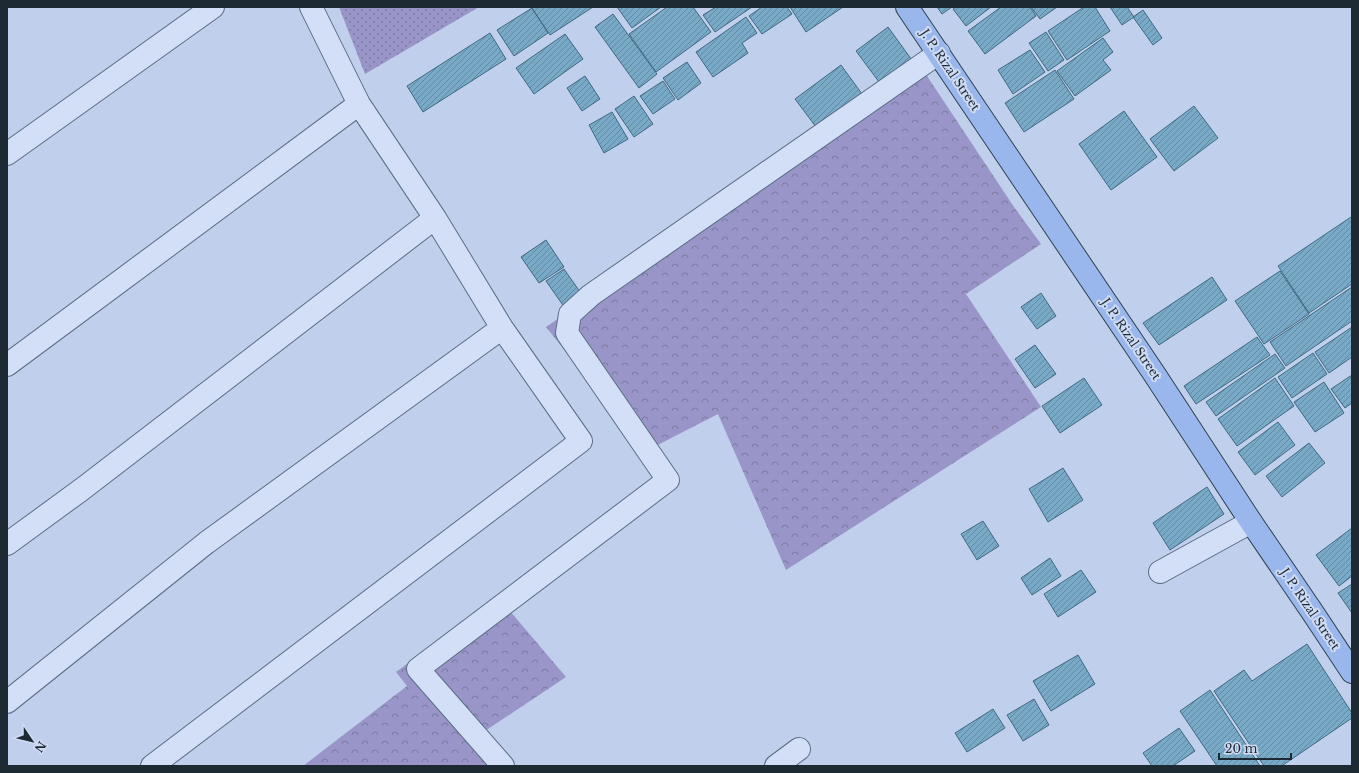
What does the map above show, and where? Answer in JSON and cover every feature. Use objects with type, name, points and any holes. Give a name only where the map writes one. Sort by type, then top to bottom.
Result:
[{"type":"main road","name":"J. P. Rizal Street","points":[[908,7],[1352,672]]},
{"type":"street","points":[[7,154],[213,7]]},
{"type":"street","points":[[152,766],[581,441],[502,328],[435,218],[359,104],[311,7]]},
{"type":"street","points":[[503,766],[418,669],[668,480],[567,334],[570,314],[591,295],[939,53]]},
{"type":"street","points":[[11,354],[359,104]]},
{"type":"street","points":[[7,544],[88,485],[435,218]]},
{"type":"street","points":[[7,702],[206,543],[502,328]]},
{"type":"street","points":[[1160,572],[1251,522]]},
{"type":"street","points":[[776,766],[799,750]]},
{"type":"green space","points":[[339,7],[479,7],[365,74]]},
{"type":"green space","points":[[921,67],[1014,207],[1041,244],[966,294],[1041,407],[786,570],[718,414],[646,451],[546,327]]},
{"type":"green space","points":[[498,597],[566,677],[476,737],[498,766],[303,766],[407,686],[396,672]]},
{"type":"building","points":[[531,7],[593,7],[550,35]]},
{"type":"building","points":[[617,7],[661,7],[632,28]]},
{"type":"building","points":[[667,7],[693,7],[711,32],[656,72],[629,34]]},
{"type":"building","points":[[716,7],[752,7],[715,32],[703,15]]},
{"type":"building","points":[[762,7],[787,7],[792,14],[762,34],[749,16]]},
{"type":"building","points":[[790,7],[843,7],[806,32]]},
{"type":"building","points":[[937,7],[952,7],[942,14]]},
{"type":"building","points":[[956,7],[991,7],[966,26],[953,9]]},
{"type":"building","points":[[1001,7],[1030,7],[1036,16],[985,54],[968,31]]},
{"type":"building","points":[[1031,7],[1057,7],[1040,19]]},
{"type":"building","points":[[1084,7],[1095,7],[1110,31],[1067,60],[1048,31]]},
{"type":"building","points":[[1110,7],[1127,7],[1134,17],[1122,25]]},
{"type":"building","points":[[532,8],[548,33],[514,56],[497,30]]},
{"type":"building","points":[[1143,10],[1162,38],[1153,45],[1133,17]]},
{"type":"building","points":[[613,14],[657,74],[639,88],[595,27]]},
{"type":"building","points":[[746,17],[757,33],[742,43],[748,53],[713,77],[696,52]]},
{"type":"building","points":[[888,27],[917,67],[885,90],[856,51]]},
{"type":"building","points":[[1046,32],[1064,60],[1048,71],[1029,43]]},
{"type":"building","points":[[490,33],[506,59],[423,112],[407,86]]},
{"type":"building","points":[[565,34],[583,59],[534,94],[516,68]]},
{"type":"building","points":[[1103,38],[1113,52],[1103,60],[1111,70],[1075,96],[1057,71]]},
{"type":"building","points":[[1030,50],[1045,72],[1013,94],[998,70]]},
{"type":"building","points":[[687,62],[701,83],[678,100],[663,78]]},
{"type":"building","points":[[841,65],[862,94],[816,127],[795,99]]},
{"type":"building","points":[[1055,70],[1074,99],[1024,132],[1005,103]]},
{"type":"building","points":[[585,76],[600,99],[582,111],[567,88]]},
{"type":"building","points":[[663,81],[675,99],[653,114],[640,96]]},
{"type":"building","points":[[634,96],[653,124],[634,137],[615,109]]},
{"type":"building","points":[[1194,106],[1218,138],[1174,171],[1150,139]]},
{"type":"building","points":[[1124,111],[1157,157],[1111,190],[1079,144]]},
{"type":"building","points":[[612,112],[628,139],[604,153],[589,125]]},
{"type":"building","points":[[1351,217],[1352,284],[1309,313],[1278,266]]},
{"type":"building","points":[[546,240],[564,267],[539,283],[521,257]]},
{"type":"building","points":[[564,269],[585,299],[567,311],[546,281]]},
{"type":"building","points":[[1280,271],[1309,314],[1264,344],[1235,301]]},
{"type":"building","points":[[1212,277],[1227,300],[1159,345],[1143,323]]},
{"type":"building","points":[[1352,287],[1352,321],[1286,366],[1270,342]]},
{"type":"building","points":[[1041,293],[1056,316],[1037,329],[1021,307]]},
{"type":"building","points":[[1352,327],[1352,357],[1329,373],[1315,352]]},
{"type":"building","points":[[1257,337],[1270,355],[1196,404],[1184,386]]},
{"type":"building","points":[[1035,345],[1056,374],[1035,388],[1015,359]]},
{"type":"building","points":[[1313,353],[1327,374],[1292,398],[1278,377]]},
{"type":"building","points":[[1275,354],[1285,368],[1216,416],[1206,402]]},
{"type":"building","points":[[1352,375],[1352,403],[1345,408],[1331,389]]},
{"type":"building","points":[[1084,378],[1102,405],[1060,433],[1042,406]]},
{"type":"building","points":[[1275,378],[1294,406],[1237,446],[1218,419]]},
{"type":"building","points":[[1324,382],[1344,413],[1315,432],[1294,402]]},
{"type":"building","points":[[1278,422],[1295,445],[1255,475],[1238,452]]},
{"type":"building","points":[[1309,443],[1325,463],[1282,497],[1266,476]]},
{"type":"building","points":[[1063,468],[1083,500],[1048,522],[1029,489]]},
{"type":"building","points":[[1207,487],[1224,514],[1170,550],[1153,523]]},
{"type":"building","points":[[983,521],[999,546],[977,560],[961,534]]},
{"type":"building","points":[[1352,528],[1352,576],[1339,586],[1316,555]]},
{"type":"building","points":[[1050,558],[1061,576],[1032,595],[1021,578]]},
{"type":"building","points":[[1081,570],[1096,592],[1058,617],[1044,594]]},
{"type":"building","points":[[1352,584],[1352,613],[1338,593]]},
{"type":"building","points":[[1307,644],[1352,713],[1352,718],[1283,765],[1284,766],[1264,766],[1214,691],[1244,670],[1252,681]]},
{"type":"building","points":[[1078,655],[1095,684],[1051,711],[1033,681]]},
{"type":"building","points":[[1210,690],[1260,766],[1217,766],[1180,711]]},
{"type":"building","points":[[1034,699],[1049,725],[1023,741],[1007,715]]},
{"type":"building","points":[[993,709],[1005,728],[967,752],[955,733]]},
{"type":"building","points":[[1179,728],[1195,751],[1173,766],[1152,766],[1143,753]]}]
